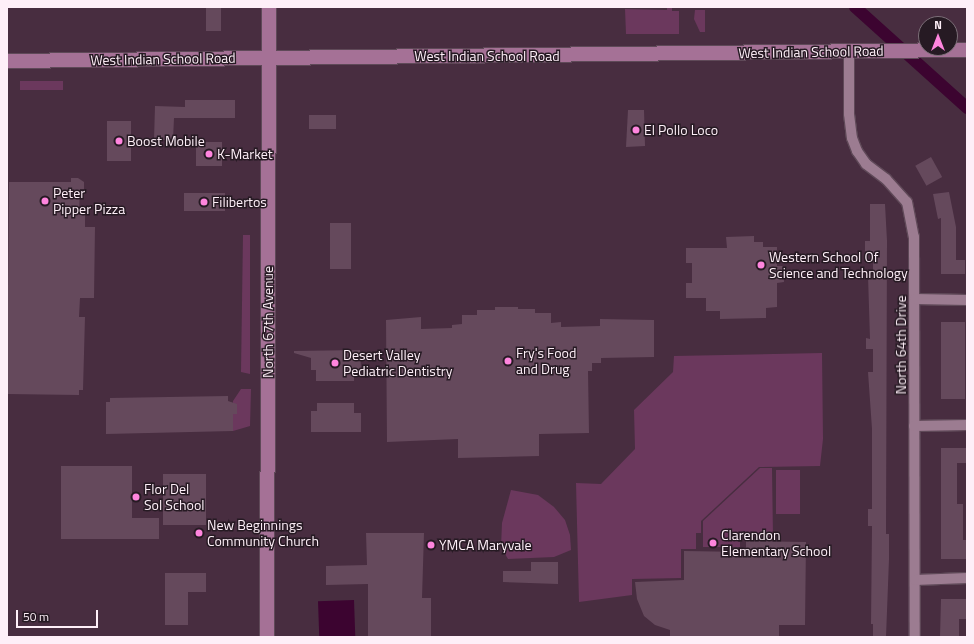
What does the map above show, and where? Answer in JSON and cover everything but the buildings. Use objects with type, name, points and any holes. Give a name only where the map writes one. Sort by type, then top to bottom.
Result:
[{"type":"main road","name":"North 67th Avenue","points":[[267,637],[269,7]]},
{"type":"main road","name":"West Indian School Road","points":[[7,61],[967,50]]},
{"type":"street","name":"North 64th Drive","points":[[849,52],[849,114],[852,138],[857,151],[866,164],[886,179],[906,202],[914,237],[915,637]]},
{"type":"street","points":[[915,299],[967,300]]},
{"type":"street","points":[[914,426],[967,425]]},
{"type":"street","points":[[915,580],[967,578]]},
{"type":"shaded area","points":[[667,7],[672,7],[672,11],[679,11],[679,34],[626,34],[625,9],[667,10]]},
{"type":"shaded area","points":[[695,10],[705,10],[705,32],[700,32],[694,19]]},
{"type":"shaded area","points":[[20,81],[63,81],[63,90],[20,90]]},
{"type":"shaded area","points":[[243,235],[250,235],[250,374],[241,372]]},
{"type":"shaded area","points":[[822,353],[823,439],[820,466],[759,467],[701,521],[701,533],[696,533],[696,549],[681,549],[681,578],[632,579],[632,595],[579,602],[576,483],[601,484],[635,449],[634,410],[673,372],[674,356]]},
{"type":"shaded area","points":[[241,389],[251,389],[250,426],[233,431],[233,414],[237,414],[237,404],[233,404],[233,401]]},
{"type":"shaded area","points":[[760,468],[772,468],[773,537],[740,537],[740,547],[703,547],[703,521]]},
{"type":"shaded area","points":[[776,470],[800,470],[800,514],[776,514]]},
{"type":"shaded area","points":[[511,490],[538,495],[554,507],[565,520],[570,535],[571,550],[554,557],[508,559],[501,547],[502,523]]},
{"type":"shaded area","points":[[354,600],[355,637],[319,637],[318,601]]},
{"type":"waterway","points":[[855,7],[967,108]]},
{"type":"place","name":"El Pollo Loco","points":[[636,130]]},
{"type":"place","name":"Boost Mobile","points":[[119,141]]},
{"type":"place","name":"K-Market","points":[[209,154]]},
{"type":"place","name":"Peter Pipper Pizza","points":[[45,201]]},
{"type":"place","name":"Filibertos","points":[[204,202]]},
{"type":"place","name":"Western School Of Science and Technology","points":[[761,265]]},
{"type":"place","name":"Fry's Food and Drug","points":[[508,361]]},
{"type":"place","name":"Desert Valley Pediatric Dentistry","points":[[335,363]]},
{"type":"place","name":"Flor Del Sol School","points":[[136,497]]},
{"type":"place","name":"New Beginnings Community Church","points":[[199,533]]},
{"type":"place","name":"Clarendon Elementary School","points":[[713,543]]},
{"type":"place","name":"YMCA Maryvale","points":[[431,545]]}]
